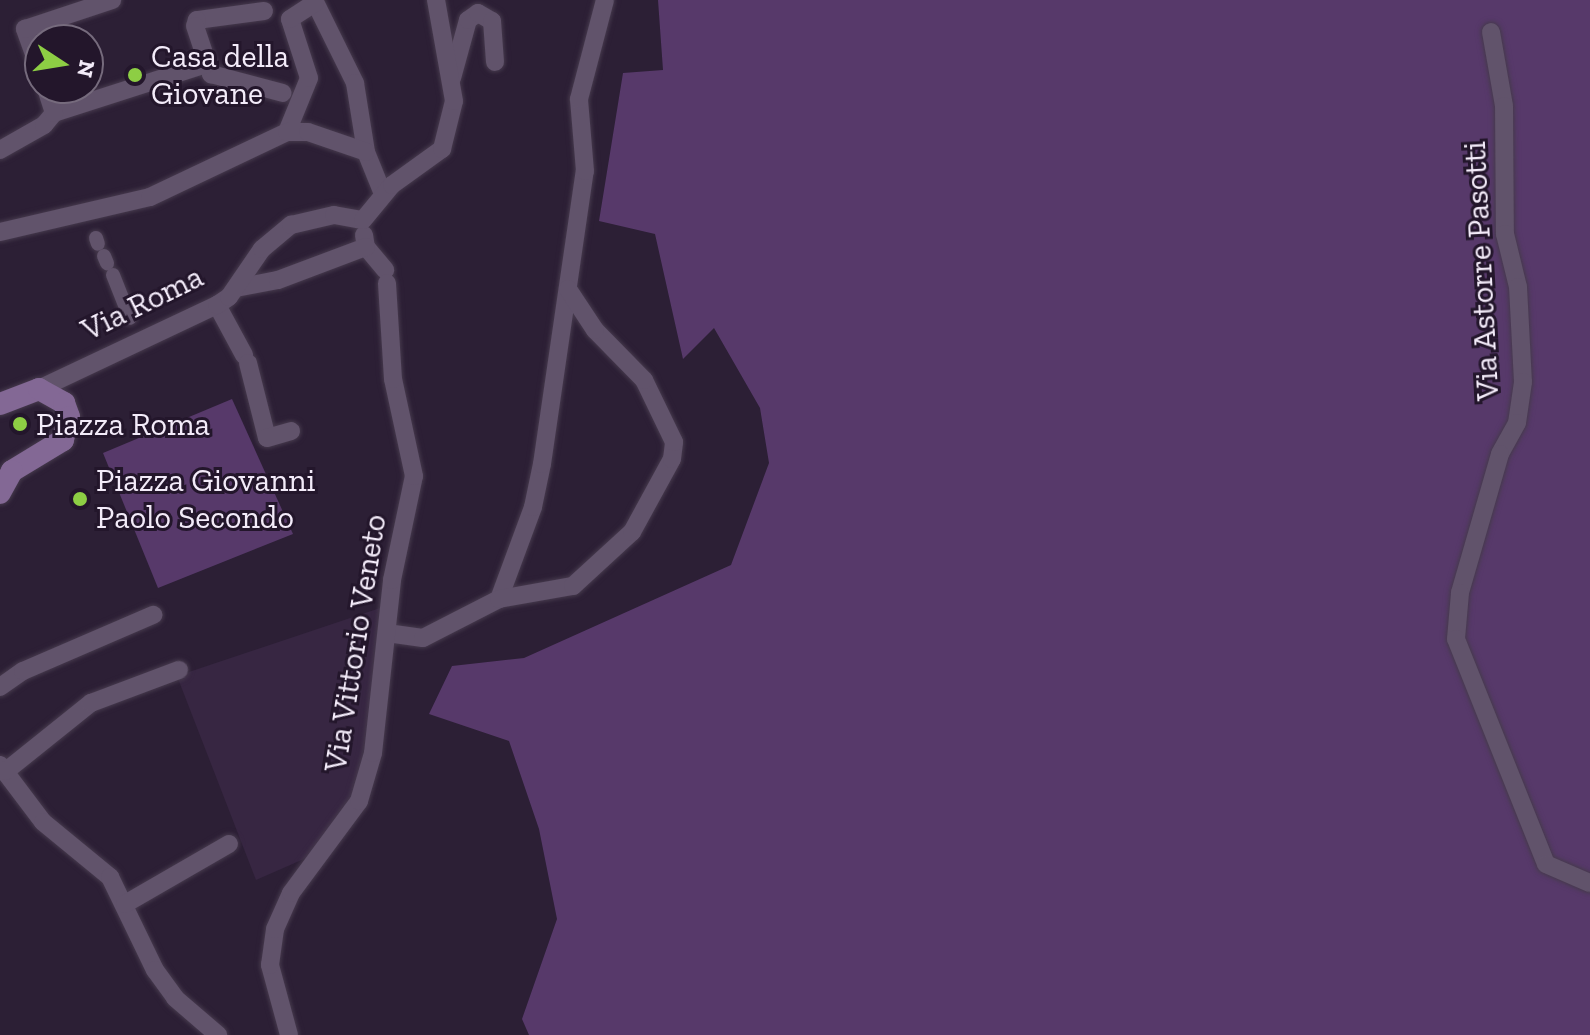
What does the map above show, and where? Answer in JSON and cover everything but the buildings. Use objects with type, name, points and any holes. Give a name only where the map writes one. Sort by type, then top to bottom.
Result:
[{"type":"main road","points":[[0,404],[39,389],[64,403],[67,430],[63,440],[12,471],[0,493]]},
{"type":"street","points":[[40,24],[112,0]]},
{"type":"street","points":[[236,288],[278,280],[366,247],[363,220],[383,194],[442,149],[452,123],[452,78],[436,0]]},
{"type":"street","points":[[499,599],[533,507],[585,171],[579,99],[605,0]]},
{"type":"street","points":[[287,132],[292,95],[309,78],[290,19],[314,2],[355,83],[366,152],[383,194]]},
{"type":"street","points":[[264,11],[197,20],[207,64],[216,77],[292,95]]},
{"type":"street","points":[[452,78],[468,20],[478,13],[492,21],[495,62]]},
{"type":"street","name":"Via Astorre Pasotti","points":[[1491,32],[1504,106],[1505,234],[1518,287],[1523,382],[1517,423],[1500,454],[1460,593],[1456,639],[1546,864],[1590,883]]},
{"type":"street","points":[[0,150],[44,125],[54,113],[207,64]]},
{"type":"street","points":[[51,104],[54,113]]},
{"type":"street","points":[[99,244],[150,197],[287,132],[308,132],[366,152]]},
{"type":"street","name":"Via Roma","points":[[39,389],[139,339],[217,305],[236,288],[262,249],[291,225],[334,215],[363,220]]},
{"type":"street","points":[[0,232],[66,218],[99,244],[130,318]]},
{"type":"street","name":"Via Vittorio Veneto","points":[[289,1035],[270,965],[275,929],[291,893],[359,801],[373,753],[392,580],[414,476],[393,379],[386,276],[366,247]]},
{"type":"street","points":[[387,633],[423,638],[499,599],[573,586],[632,532],[672,459],[674,442],[644,380],[595,330],[568,289]]},
{"type":"street","points":[[217,305],[246,359],[267,438],[291,431]]},
{"type":"street","points":[[0,687],[23,671],[153,615]]},
{"type":"street","points":[[179,670],[91,703],[3,768],[43,822],[110,877],[155,970],[175,998],[218,1035]]},
{"type":"street","points":[[125,904],[229,844]]},
{"type":"shaded area","points":[[658,0],[1590,0],[1590,1035],[529,1035],[522,1019],[557,919],[539,829],[509,741],[429,714],[452,666],[524,658],[731,565],[769,463],[760,408],[714,328],[683,359],[655,234],[599,221],[623,73],[663,70]]},
{"type":"shaded area","points":[[232,399],[293,534],[158,588],[103,453]]},
{"type":"shaded area","points":[[380,608],[368,734],[353,798],[313,855],[256,880],[177,676]]},
{"type":"place","name":"Casa della Giovane","points":[[135,75]]},
{"type":"place","name":"Piazza Roma","points":[[20,424]]},
{"type":"place","name":"Piazza Giovanni Paolo Secondo","points":[[80,499]]}]
